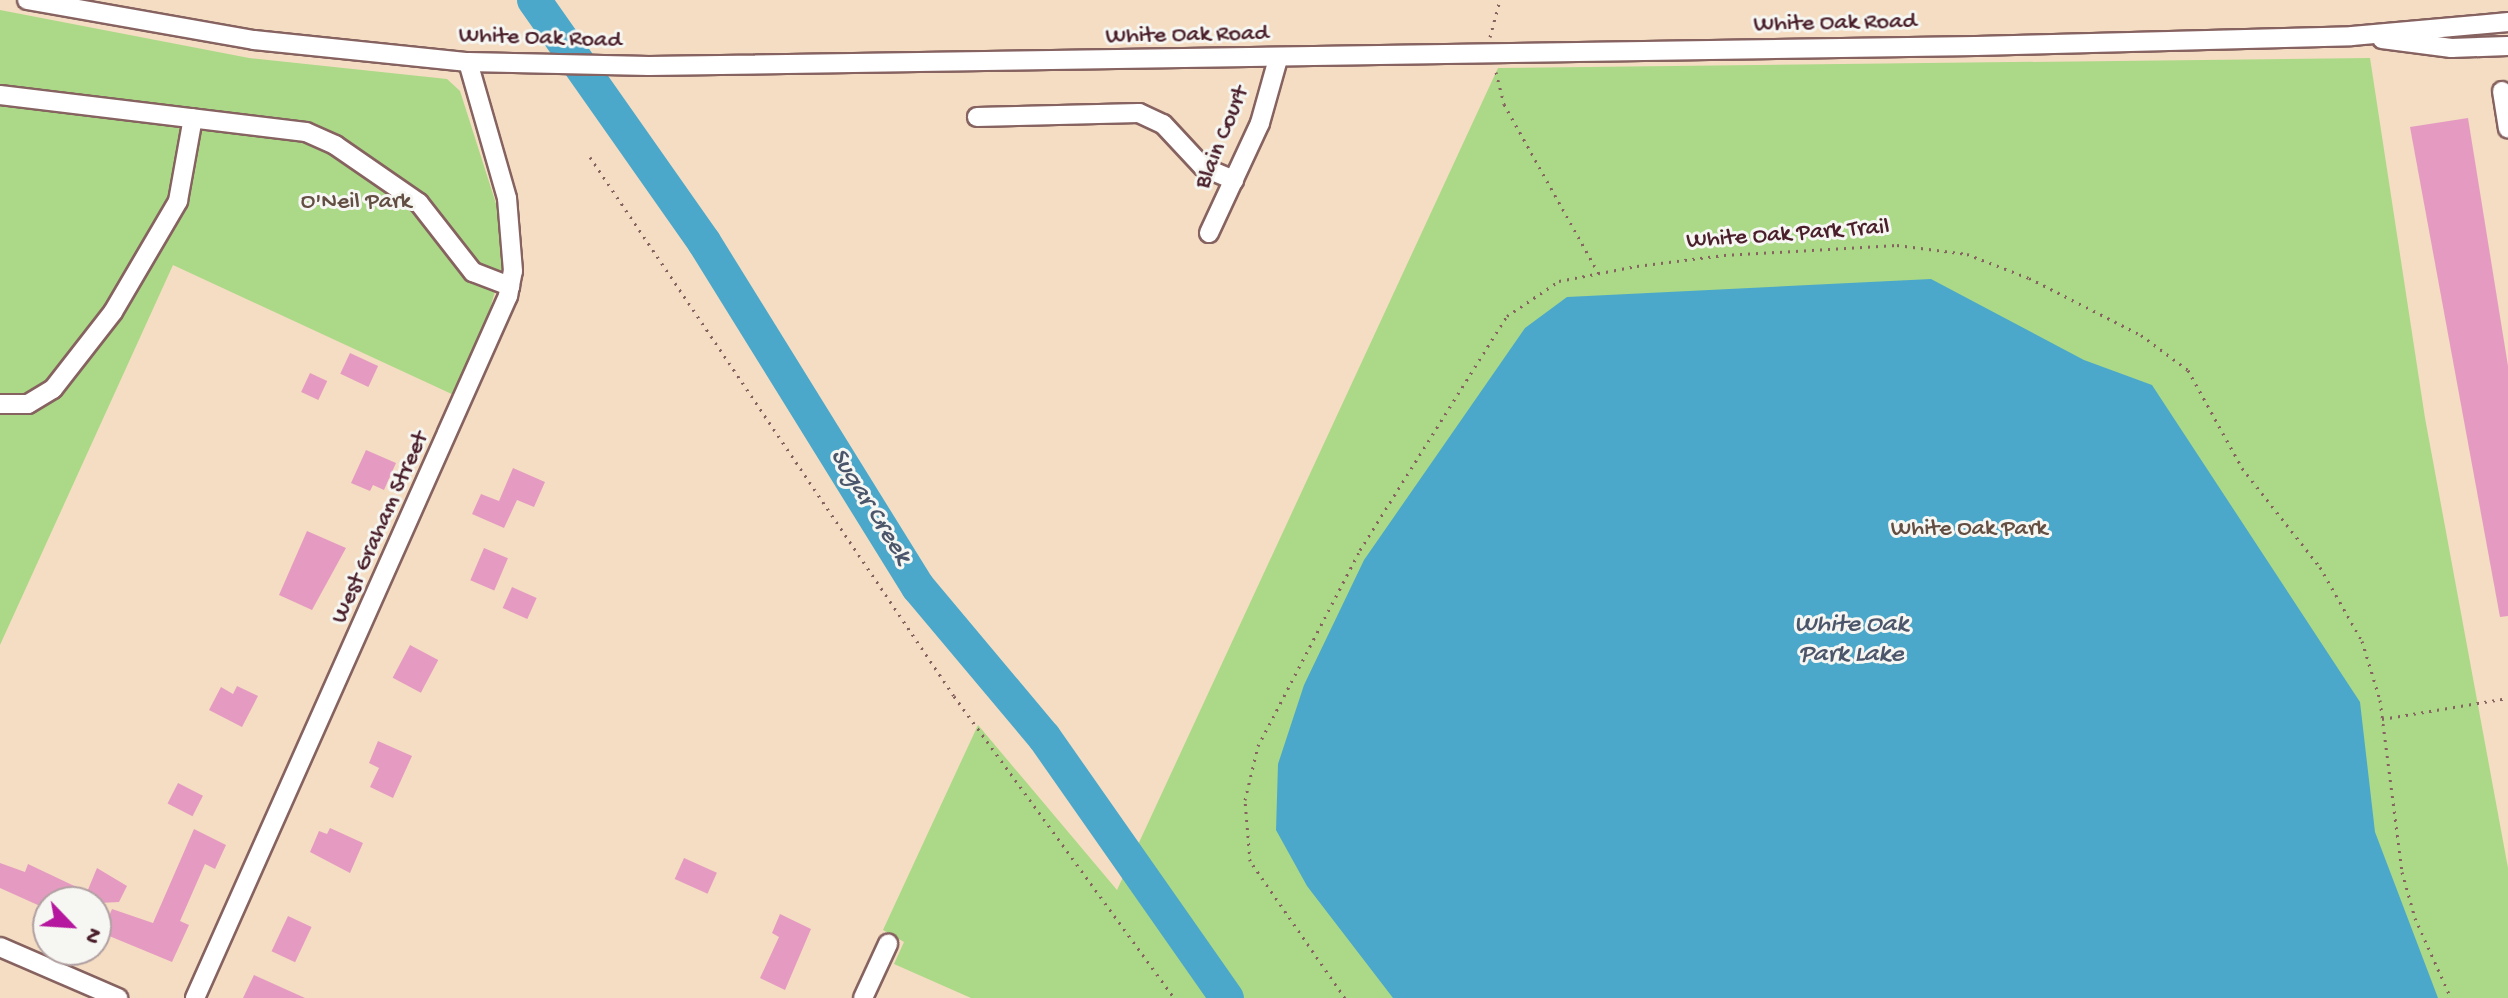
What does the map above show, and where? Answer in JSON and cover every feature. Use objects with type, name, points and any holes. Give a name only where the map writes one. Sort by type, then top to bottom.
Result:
[{"type":"street","name":"White Oak Road","points":[[27,0],[254,40],[468,62],[649,66],[1278,59],[2352,36],[2508,22]]},
{"type":"street","name":"White Oak Road","points":[[2352,36],[2451,48],[2508,46]]},
{"type":"street","name":"Blain Court","points":[[1209,233],[1260,123],[1278,59]]},
{"type":"street","name":"West Graham Street","points":[[195,998],[493,338],[510,286],[507,198],[468,62]]},
{"type":"street","points":[[2502,91],[2508,129]]},
{"type":"street","points":[[0,95],[306,132],[335,145],[419,203],[473,272],[510,286]]},
{"type":"street","points":[[977,117],[1139,113],[1163,124],[1203,167],[1234,180]]},
{"type":"street","points":[[0,404],[28,404],[53,389],[113,312],[178,201],[193,118]]},
{"type":"street","points":[[863,998],[888,944]]},
{"type":"street","points":[[0,947],[118,998]]},
{"type":"path","points":[[1500,0],[1488,28],[1504,104],[1599,274]]},
{"type":"path","points":[[590,157],[954,696],[1174,998]]},
{"type":"path","name":"White Oak Park Trail","points":[[1345,998],[1250,861],[1245,800],[1258,746],[1387,502],[1507,316],[1559,281],[1724,255],[1897,245],[1967,254],[2029,278],[2141,335],[2188,370],[2242,468],[2320,567],[2362,641],[2380,700],[2380,719],[2402,872],[2415,918],[2451,998]]},
{"type":"path","points":[[2380,719],[2508,698]]},
{"type":"green space","name":"O'Neil Park","points":[[0,10],[249,58],[447,79],[460,91],[499,213],[503,264],[482,336],[456,396],[173,265],[0,645]]},
{"type":"green space","name":"White Oak Park","points":[[2370,58],[2425,418],[2508,868],[2508,998],[971,998],[894,964],[904,942],[883,930],[978,725],[1117,890],[1498,68]]},
{"type":"water","name":"White Oak Park Lake","points":[[1931,279],[2084,360],[2152,385],[2360,702],[2375,832],[2438,998],[1393,998],[1307,886],[1276,830],[1278,764],[1304,685],[1364,560],[1525,328],[1567,297]]},
{"type":"building","points":[[2468,118],[2508,366],[2508,616],[2500,617],[2410,127]]},
{"type":"building","points":[[350,353],[378,366],[368,387],[340,374]]},
{"type":"building","points":[[310,373],[327,381],[318,400],[301,392]]},
{"type":"building","points":[[366,450],[396,463],[384,490],[373,485],[370,491],[351,483]]},
{"type":"building","points":[[513,468],[545,482],[534,507],[517,500],[504,528],[472,514],[481,494],[499,501]]},
{"type":"building","points":[[307,531],[346,548],[312,610],[279,595]]},
{"type":"building","points":[[484,548],[508,558],[494,590],[470,580]]},
{"type":"building","points":[[512,587],[537,598],[527,619],[503,608]]},
{"type":"building","points":[[410,645],[438,660],[421,693],[393,678]]},
{"type":"building","points":[[237,686],[258,696],[242,727],[209,710],[221,687],[233,694]]},
{"type":"building","points":[[378,741],[412,756],[393,798],[370,787],[379,768],[369,763]]},
{"type":"building","points":[[178,783],[203,796],[193,816],[168,803]]},
{"type":"building","points":[[330,828],[363,843],[350,873],[310,852],[319,831],[327,834]]},
{"type":"building","points":[[194,829],[226,845],[215,869],[205,864],[180,921],[189,925],[172,962],[112,937],[112,909],[153,923]]},
{"type":"building","points":[[684,858],[717,873],[708,894],[675,879]]},
{"type":"building","points":[[0,863],[25,872],[28,864],[74,886],[32,886],[32,902],[0,888]]},
{"type":"building","points":[[97,868],[127,886],[119,902],[112,902],[112,886],[90,886]]},
{"type":"building","points":[[780,914],[811,929],[785,990],[760,978],[779,937],[772,933]]},
{"type":"building","points":[[288,916],[312,927],[295,962],[272,951]]},
{"type":"building","points":[[254,975],[305,998],[243,998]]},
{"type":"waterway","name":"Sugar Creek","points":[[534,0],[704,242],[918,587],[1044,737],[1227,998]]}]
